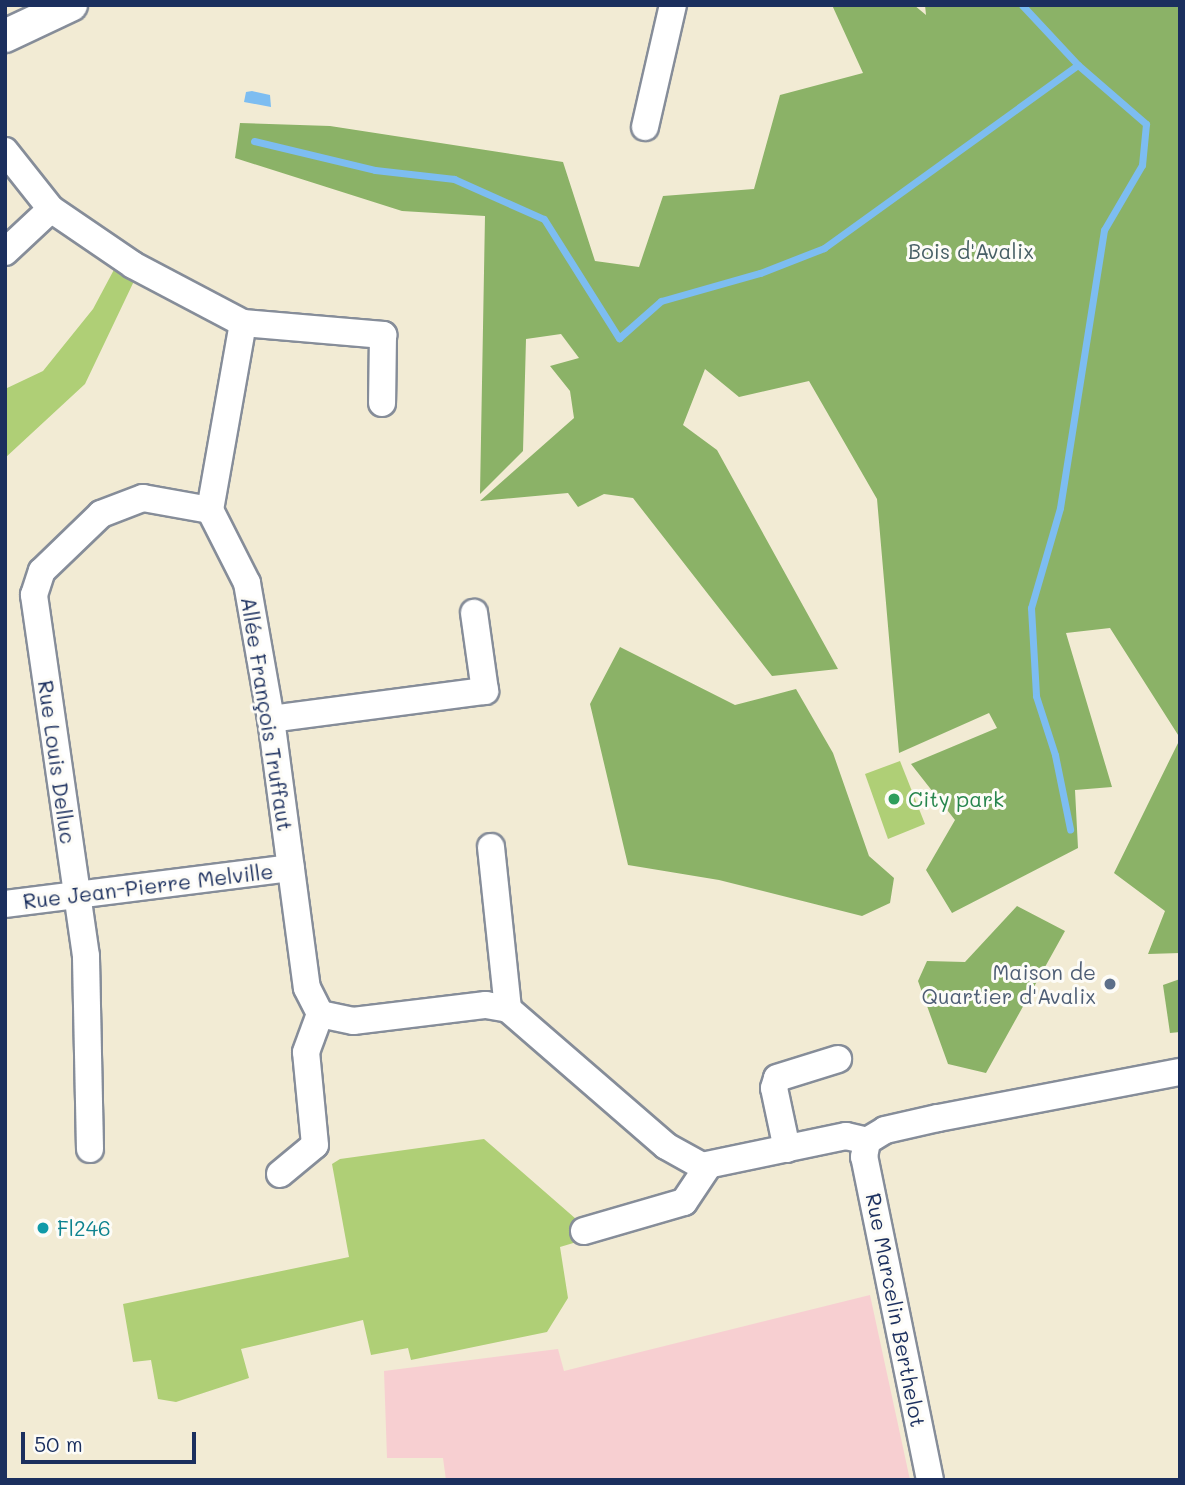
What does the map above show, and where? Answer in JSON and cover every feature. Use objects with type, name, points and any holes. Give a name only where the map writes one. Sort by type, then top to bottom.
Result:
[{"type":"street","points":[[5,15],[35,5]]},
{"type":"street","points":[[5,36],[71,5]]},
{"type":"street","points":[[645,127],[673,5]]},
{"type":"street","points":[[5,150],[51,209],[133,265],[243,323],[383,335],[382,403]]},
{"type":"street","points":[[5,252],[51,209]]},
{"type":"street","points":[[210,510],[243,323]]},
{"type":"street","name":"Rue Louis Delluc","points":[[90,1149],[86,956],[74,895],[34,595],[42,571],[101,514],[143,498],[210,510]]},
{"type":"street","name":"Allée François Truffaut","points":[[210,510],[247,583],[271,719],[307,988],[320,1014]]},
{"type":"street","points":[[271,719],[485,691],[474,612]]},
{"type":"street","points":[[491,847],[508,1009]]},
{"type":"street","name":"Rue Jean-Pierre Melville","points":[[5,904],[291,868]]},
{"type":"street","points":[[281,1174],[315,1145],[306,1052],[320,1014],[353,1021],[486,1005],[508,1009],[666,1146],[684,1160],[708,1166],[846,1136],[867,1141],[885,1130],[938,1118],[1180,1072]]},
{"type":"street","points":[[787,1149],[774,1088],[778,1078],[838,1059]]},
{"type":"street","name":"Rue Marcelin Berthelot","points":[[867,1141],[864,1157],[930,1480]]},
{"type":"street","points":[[584,1230],[684,1202],[708,1166]]},
{"type":"shaded area","points":[[870,1295],[910,1480],[446,1480],[443,1458],[387,1458],[384,1371],[558,1349],[564,1371]]},
{"type":"green space","name":"Bois d'Avalix","points":[[832,5],[914,5],[926,15],[925,5],[1180,5],[1180,738],[1110,628],[1066,633],[1112,787],[1075,790],[1078,848],[952,913],[926,870],[955,820],[911,764],[997,728],[989,713],[899,753],[877,499],[809,381],[739,397],[705,369],[683,425],[717,450],[838,669],[772,676],[633,498],[604,494],[578,507],[568,493],[480,501],[574,418],[570,391],[550,366],[579,358],[561,334],[526,339],[523,451],[480,494],[485,216],[402,211],[235,158],[240,123],[330,126],[563,162],[595,261],[639,267],[663,196],[754,189],[780,95],[863,73]]},
{"type":"green space","points":[[117,264],[135,279],[85,384],[5,458],[5,389],[43,371],[93,309]]},
{"type":"green space","points":[[620,647],[735,705],[796,689],[833,753],[869,856],[894,878],[890,903],[862,916],[719,880],[628,865],[590,704]]},
{"type":"green space","points":[[1180,739],[1180,953],[1148,954],[1165,911],[1114,873]]},
{"type":"green space","name":"City park","points":[[900,761],[925,824],[888,839],[865,774]]},
{"type":"green space","points":[[1017,906],[1065,931],[986,1073],[948,1064],[918,981],[927,961],[965,962]]},
{"type":"green space","points":[[1180,979],[1180,1032],[1170,1033],[1163,985]]},
{"type":"green space","points":[[484,1139],[576,1219],[580,1241],[560,1247],[568,1298],[547,1332],[411,1360],[408,1348],[371,1355],[363,1320],[241,1349],[249,1378],[176,1402],[158,1399],[151,1360],[133,1362],[123,1304],[349,1257],[332,1164],[340,1159]]},
{"type":"water","points":[[246,92],[270,95],[271,107],[244,102]]},
{"type":"waterway","points":[[1022,5],[1078,65]]},
{"type":"waterway","points":[[254,141],[375,170],[454,179],[544,219],[619,338],[661,301],[760,273],[824,248],[1078,65],[1146,124],[1142,165],[1104,230],[1060,508],[1031,608],[1036,696],[1055,755],[1070,829]]},
{"type":"place","name":"City park","points":[[894,799]]},
{"type":"place","name":"Maison de Quartier d'Avalix","points":[[1110,984]]},
{"type":"place","name":"Fl246","points":[[43,1228]]}]
